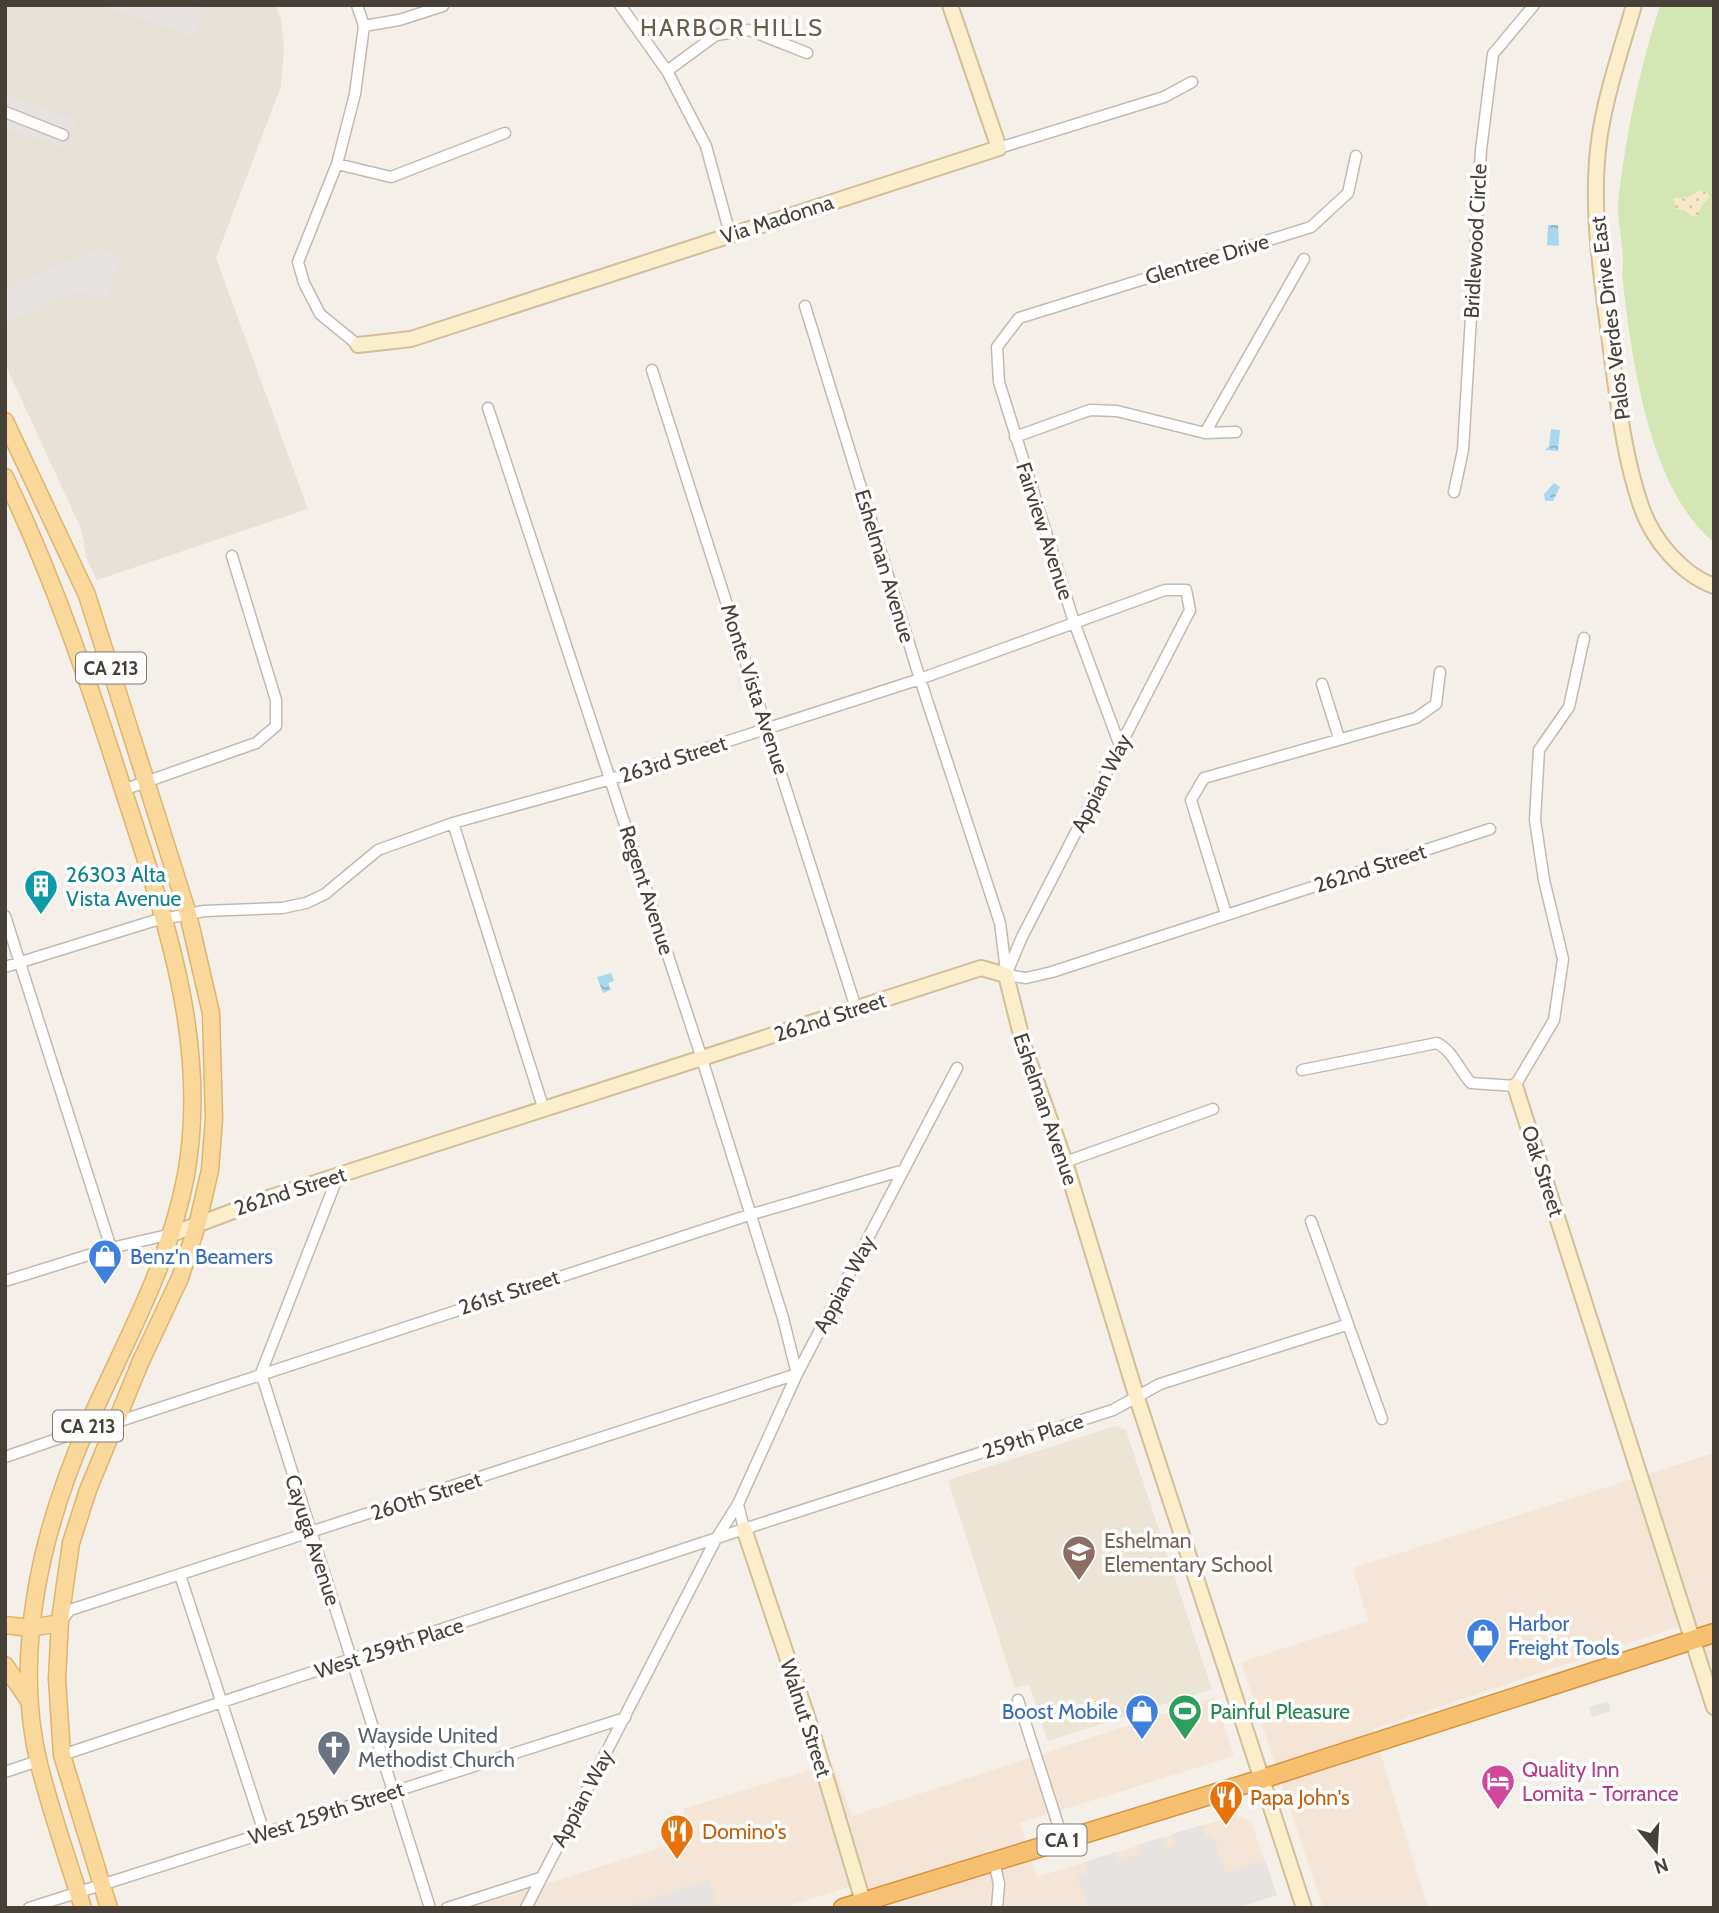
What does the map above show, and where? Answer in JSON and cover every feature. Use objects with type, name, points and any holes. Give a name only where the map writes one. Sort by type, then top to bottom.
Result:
[{"type":"highway","name":"CA 1","points":[[843,1908],[864,1905],[994,1861],[1262,1779],[1714,1633]]},
{"type":"main road","name":"CA 213","points":[[5,421],[87,595],[188,914],[211,1013],[214,1119],[210,1170],[198,1222],[180,1278],[77,1521],[60,1623],[58,1691],[62,1755],[109,1908]]},
{"type":"main road","name":"CA 213","points":[[5,477],[67,619],[164,919],[180,976],[192,1073],[192,1116],[186,1174],[172,1234],[146,1304],[86,1429],[47,1548],[30,1628],[30,1703],[38,1762],[80,1900]]},
{"type":"main road","points":[[5,1625],[30,1628],[60,1623]]},
{"type":"main road","points":[[5,1665],[30,1703]]},
{"type":"street","points":[[356,5],[364,26],[355,94],[337,164],[298,262],[304,284],[320,314],[358,345]]},
{"type":"street","points":[[620,5],[667,71],[706,146],[730,234]]},
{"type":"street","points":[[950,5],[999,148]]},
{"type":"street","name":"Bridlewood Circle","points":[[1454,492],[1463,450],[1481,150],[1493,54],[1534,5]]},
{"type":"street","name":"Palos Verdes Drive East","points":[[1634,5],[1600,134],[1597,184],[1599,259],[1620,418],[1641,507],[1662,547],[1700,581],[1714,586]]},
{"type":"street","points":[[364,26],[399,20],[443,6]]},
{"type":"street","points":[[667,71],[716,35],[749,30],[807,53]]},
{"type":"street","name":"Via Madonna","points":[[358,345],[411,339],[730,234],[1164,97],[1192,82]]},
{"type":"street","points":[[5,112],[63,135]]},
{"type":"street","points":[[337,164],[391,177],[505,133]]},
{"type":"street","name":"Glentree Drive","points":[[1019,318],[1311,227],[1348,192],[1356,156]]},
{"type":"street","points":[[1205,433],[1304,259]]},
{"type":"street","name":"Eshelman Avenue","points":[[805,306],[920,679],[1000,923],[1006,975],[1024,1047],[1065,1162],[1137,1398],[1304,1908]]},
{"type":"street","name":"Fairview Avenue","points":[[1019,318],[997,347],[999,382],[1074,622],[1120,746]]},
{"type":"street","name":"Monte Vista Avenue","points":[[652,370],[856,1009]]},
{"type":"street","name":"Regent Avenue","points":[[488,408],[702,1059],[783,1318],[797,1374]]},
{"type":"street","points":[[1016,437],[1090,410],[1117,411],[1205,433],[1236,432]]},
{"type":"street","points":[[123,790],[256,743],[276,726],[276,700],[232,556]]},
{"type":"street","name":"263rd Street","points":[[5,967],[164,919],[188,914],[306,903],[325,894],[378,850],[453,823],[611,779],[920,679],[1165,590],[1186,590]]},
{"type":"street","name":"Appian Way","points":[[1006,975],[1022,937],[1190,610],[1186,590]]},
{"type":"street","points":[[1302,1070],[1437,1043],[1448,1049],[1458,1069],[1471,1083],[1516,1086],[1554,1020],[1563,959],[1544,880],[1535,820],[1539,750],[1569,707],[1584,638]]},
{"type":"street","points":[[1226,914],[1191,800],[1204,778],[1428,712],[1438,699],[1440,672]]},
{"type":"street","points":[[1322,684],[1339,738]]},
{"type":"street","points":[[453,823],[544,1110]]},
{"type":"street","name":"262nd Street","points":[[172,1234],[198,1222],[338,1176],[982,968],[1026,978],[1052,972],[1490,830]]},
{"type":"street","points":[[5,916],[111,1248]]},
{"type":"street","name":"Appian Way","points":[[526,1908],[716,1539],[737,1504],[797,1374],[957,1068]]},
{"type":"street","name":"Oak Street","points":[[1516,1086],[1643,1477],[1691,1640],[1714,1707]]},
{"type":"street","points":[[1065,1162],[1213,1109]]},
{"type":"street","name":"261st Street","points":[[117,1422],[749,1215],[904,1170]]},
{"type":"street","points":[[261,1373],[338,1176]]},
{"type":"street","points":[[1311,1221],[1346,1325],[1360,1352],[1382,1419]]},
{"type":"street","points":[[5,1281],[111,1248],[172,1234]]},
{"type":"street","name":"259th Place","points":[[716,1539],[1113,1410],[1160,1384],[1346,1325]]},
{"type":"street","name":"Cayuga Avenue","points":[[261,1373],[430,1908]]},
{"type":"street","name":"260th Street","points":[[60,1623],[70,1610],[797,1374]]},
{"type":"street","points":[[5,1457],[86,1429]]},
{"type":"street","points":[[737,1504],[744,1529]]},
{"type":"street","name":"Walnut Street","points":[[744,1529],[810,1725],[864,1905]]},
{"type":"street","name":"West 259th Place","points":[[62,1755],[716,1539]]},
{"type":"street","points":[[180,1575],[264,1832]]},
{"type":"street","points":[[1018,1700],[1063,1840]]},
{"type":"street","name":"West 259th Street","points":[[29,1908],[80,1900],[101,1884],[625,1718]]},
{"type":"street","points":[[5,1772],[38,1762]]},
{"type":"street","points":[[994,1861],[999,1884],[997,1908]]},
{"type":"street","points":[[447,1908],[540,1878]]},
{"type":"shaded area","points":[[5,5],[275,5],[281,18],[284,49],[281,86],[216,258],[308,509],[97,580],[86,557],[82,531],[5,364]]},
{"type":"shaded area","points":[[100,5],[190,5],[203,10],[193,37]]},
{"type":"shaded area","points":[[5,95],[76,120],[66,149],[5,128]]},
{"type":"shaded area","points":[[96,249],[121,256],[105,298],[76,291],[5,324],[5,289]]},
{"type":"shaded area","name":"Eshelman Elementary School","points":[[1115,1426],[1126,1430],[1212,1689],[1048,1741],[1029,1684],[1015,1688],[948,1480]]},
{"type":"shaded area","points":[[1714,1453],[1714,1680],[1695,1621],[1373,1729],[1428,1908],[1323,1908],[1241,1662],[1368,1621],[1353,1568]]},
{"type":"shaded area","points":[[1215,1697],[1234,1756],[1020,1823],[1037,1877],[1237,1815],[1251,1822],[1277,1895],[1236,1908],[874,1908],[866,1882],[781,1908],[470,1908],[691,1838],[683,1809],[832,1763],[852,1816]]},
{"type":"shaded area","points":[[1608,1701],[1611,1711],[1592,1717],[1589,1707]]},
{"type":"shaded area","points":[[1202,1825],[1206,1836],[1212,1834],[1225,1873],[1265,1860],[1277,1895],[1236,1908],[1088,1908],[1078,1875],[1088,1872],[1085,1862],[1115,1852],[1118,1862],[1140,1854],[1138,1845],[1162,1837],[1166,1848],[1175,1845],[1172,1834]]},
{"type":"shaded area","points":[[709,1880],[718,1908],[632,1908],[632,1905]]},
{"type":"green space","points":[[1660,5],[1714,5],[1714,542],[1691,519],[1673,489],[1658,455],[1638,380],[1622,274],[1618,204],[1622,170],[1640,75]]},
{"type":"sand","points":[[1699,191],[1707,192],[1710,197],[1701,206],[1699,215],[1693,217],[1684,210],[1676,209],[1673,198],[1688,197]]},
{"type":"water","points":[[1548,225],[1558,225],[1559,246],[1547,245]]},
{"type":"water","points":[[1551,429],[1560,430],[1558,451],[1545,450],[1549,446]]},
{"type":"water","points":[[1554,483],[1560,487],[1553,501],[1545,501],[1544,494]]},
{"type":"water","points":[[611,973],[614,981],[608,983],[611,990],[603,993],[597,977]]},
{"type":"place","name":"26303 Alta Vista Avenue","points":[[41,916]]},
{"type":"place","name":"Benz'n Beamers","points":[[105,1286]]},
{"type":"place","name":"Eshelman Elementary School","points":[[1079,1582]]},
{"type":"place","name":"Harbor Freight Tools","points":[[1483,1665]]},
{"type":"place","name":"Boost Mobile","points":[[1142,1741]]},
{"type":"place","name":"Painful Pleasure","points":[[1185,1741]]},
{"type":"place","name":"Wayside United Methodist Church","points":[[334,1777]]},
{"type":"place","name":"Quality Inn Lomita - Torrance","points":[[1498,1811]]},
{"type":"place","name":"Papa John's","points":[[1226,1827]]},
{"type":"place","name":"Domino's","points":[[677,1861]]},
{"type":"district","name":"HARBOR HILLS","points":[[732,27]]}]
